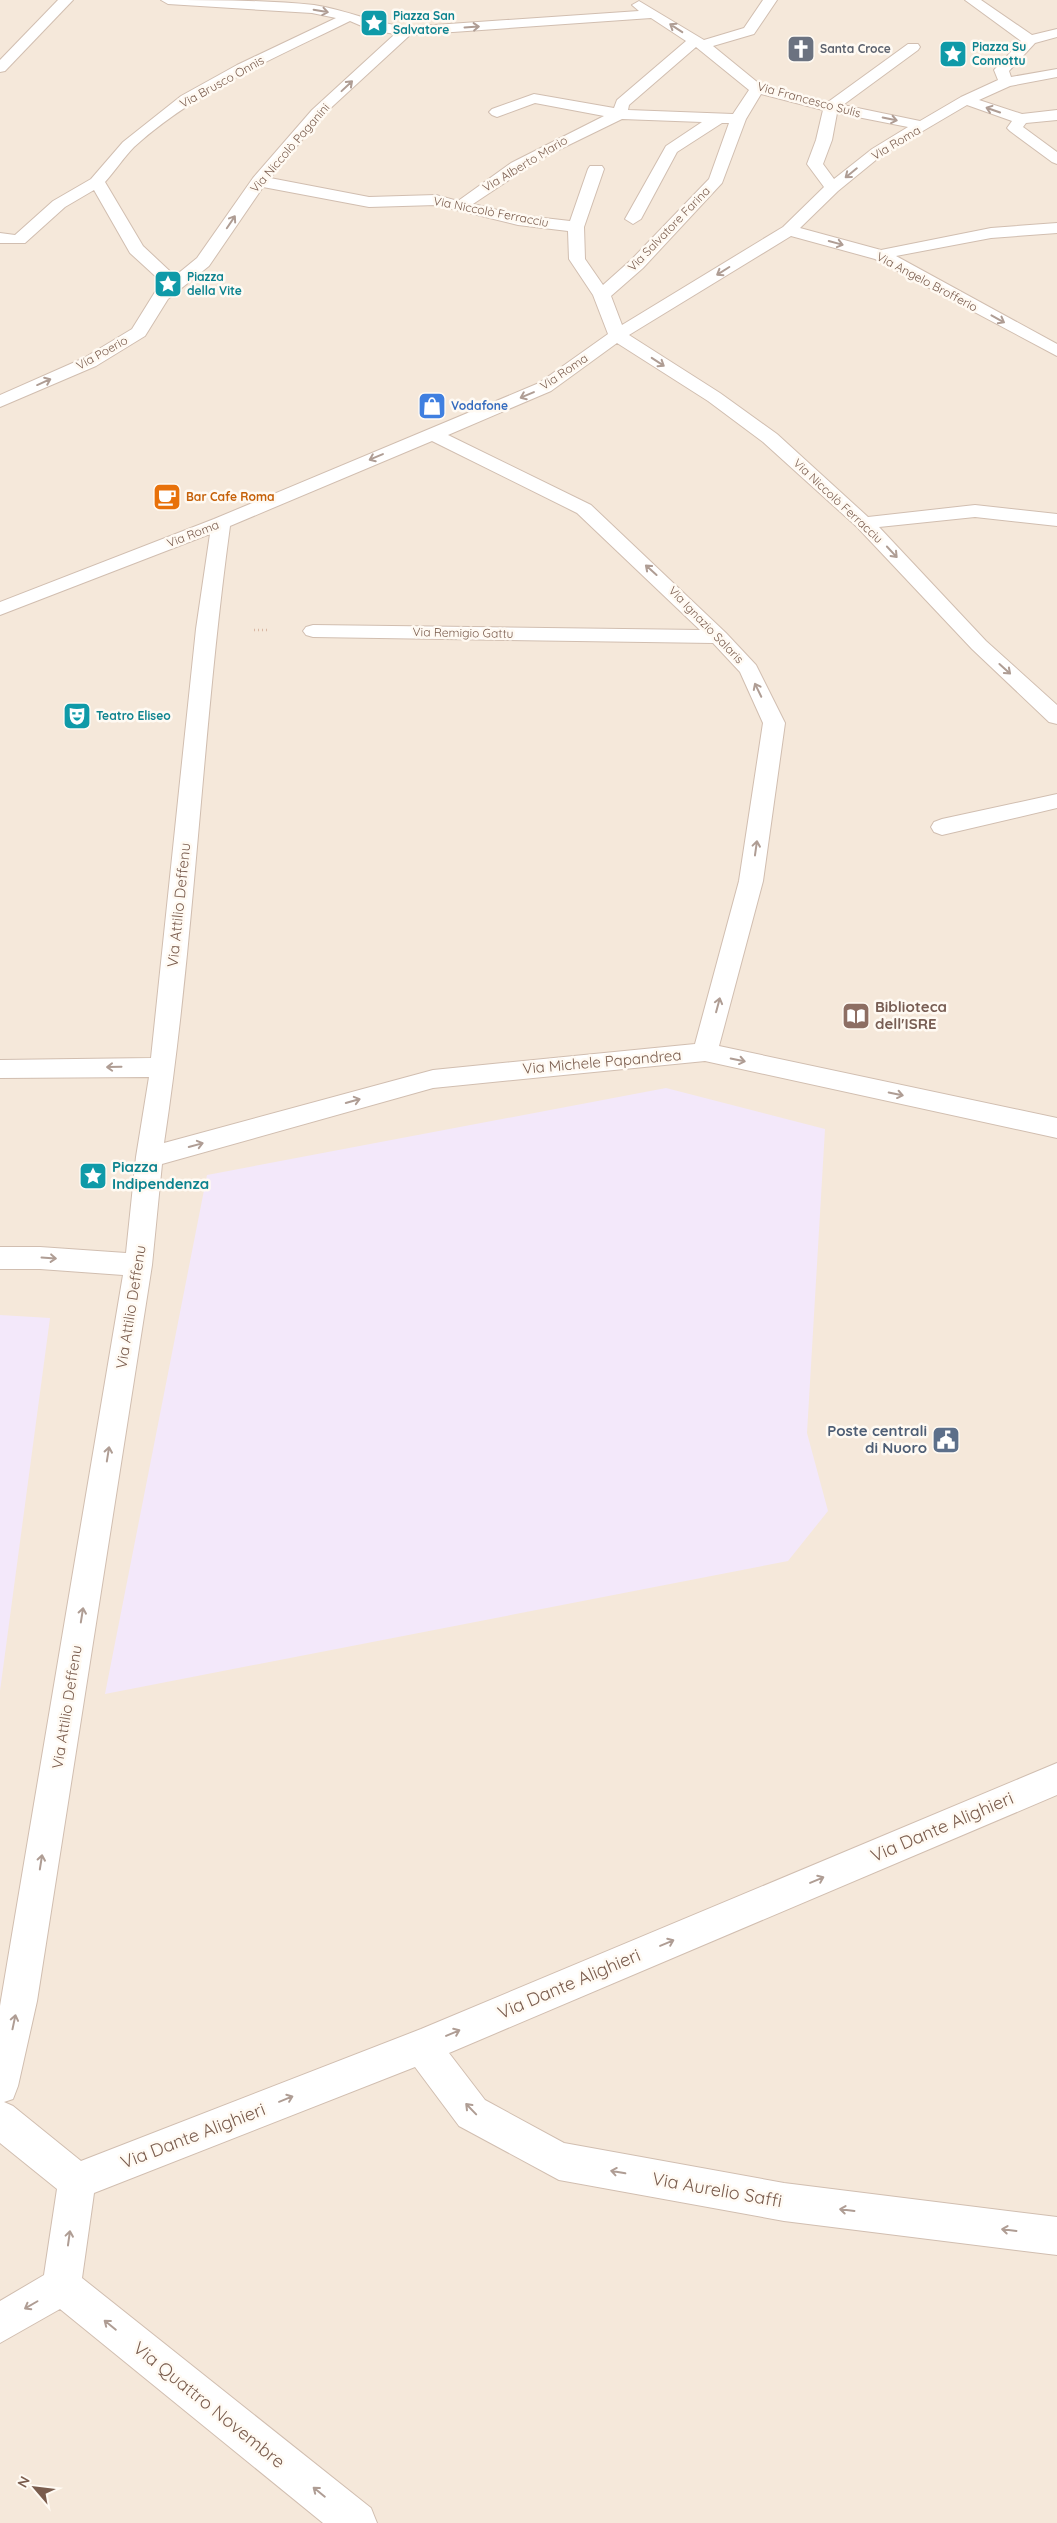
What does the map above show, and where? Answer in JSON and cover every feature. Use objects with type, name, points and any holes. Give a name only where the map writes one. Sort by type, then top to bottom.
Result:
[{"type":"street","points":[[0,68],[66,0]]},
{"type":"street","points":[[168,0],[257,3],[312,9],[350,16],[376,27],[406,31],[654,14]]},
{"type":"street","points":[[350,0],[350,16]]},
{"type":"street","name":"Via Francesco Sulis","points":[[630,0],[699,43],[757,89],[831,108],[924,126]]},
{"type":"street","points":[[620,114],[622,102],[699,43],[749,31],[770,0]]},
{"type":"street","points":[[972,0],[1030,40]]},
{"type":"street","name":"Via Brusco Onnis","points":[[0,238],[18,240],[59,204],[97,182],[128,144],[186,99],[242,68],[350,16]]},
{"type":"street","name":"Via Niccolò Paganini","points":[[175,285],[203,262],[259,181],[317,113],[406,31]]},
{"type":"street","points":[[1006,82],[1001,70],[1030,40],[1057,33]]},
{"type":"street","points":[[832,188],[815,164],[824,140],[831,108],[913,47]]},
{"type":"street","name":"Via Roma","points":[[0,609],[221,523],[545,387],[618,335],[789,230],[832,188],[878,152],[966,100],[1006,82],[1057,73]]},
{"type":"street","name":"Via Salvatore Farina","points":[[602,295],[637,264],[716,180],[738,119],[757,89]]},
{"type":"street","points":[[497,112],[534,98],[620,114],[738,119]]},
{"type":"street","points":[[966,100],[1021,119],[1057,115]]},
{"type":"street","name":"Via Alberto Mario","points":[[460,207],[478,192],[557,142],[620,114]]},
{"type":"street","points":[[633,219],[671,149],[719,118]]},
{"type":"street","points":[[1021,119],[1015,128],[1057,160]]},
{"type":"street","points":[[596,170],[576,227],[577,258],[602,295],[618,335]]},
{"type":"street","name":"Via Niccolò Ferracciu","points":[[259,181],[369,202],[436,200],[518,220],[576,227]]},
{"type":"street","points":[[97,182],[136,249],[175,285]]},
{"type":"street","points":[[881,255],[960,237],[1029,228],[1057,228]]},
{"type":"street","name":"Via Angelo Brofferio","points":[[789,230],[881,255],[1057,351]]},
{"type":"street","name":"Via Poerio","points":[[0,402],[90,362],[139,332],[161,296],[175,285]]},
{"type":"street","name":"Via Niccolò Ferracciu","points":[[618,335],[714,398],[770,438],[864,523],[979,645],[1057,717]]},
{"type":"street","name":"Via Ignazio Salaris","points":[[432,434],[584,509],[720,637],[749,670],[774,723],[752,881],[705,1052]]},
{"type":"street","points":[[864,523],[975,511],[1057,520]]},
{"type":"street","name":"Via Attilio Deffenu","points":[[0,2086],[19,2001],[138,1265],[149,1157],[163,1067],[206,629],[221,523]]},
{"type":"street","name":"Via Remigio Gattu","points":[[313,631],[720,637]]},
{"type":"street","points":[[942,827],[1057,801]]},
{"type":"street","name":"Via Michele Papandrea","points":[[149,1157],[433,1079],[705,1052],[1057,1128]]},
{"type":"street","points":[[0,1069],[163,1067]]},
{"type":"street","points":[[0,1258],[40,1258],[138,1265]]},
{"type":"street","name":"Via Dante Alighieri","points":[[77,2181],[422,2046],[1057,1779]]},
{"type":"street","name":"Via Aurelio Saffi","points":[[422,2046],[472,2113],[559,2161],[784,2202],[1057,2236]]},
{"type":"street","points":[[0,2119],[77,2181],[62,2286],[0,2323]]},
{"type":"street","name":"Via Quattro Novembre","points":[[62,2286],[356,2523]]},
{"type":"path","points":[[206,629],[313,631]]},
{"type":"shaded area","points":[[0,0],[1057,0],[1057,2523],[0,2523]]},
{"type":"shaded area","points":[[666,1088],[825,1129],[807,1433],[828,1511],[788,1561],[105,1694],[207,1175]]},
{"type":"shaded area","points":[[0,1315],[50,1318],[0,1691]]},
{"type":"place","name":"Piazza San Salvatore","points":[[374,23]]},
{"type":"place","name":"Santa Croce","points":[[801,49]]},
{"type":"place","name":"Piazza Su Connottu","points":[[953,54]]},
{"type":"place","name":"Piazza della Vite","points":[[168,284]]},
{"type":"place","name":"Vodafone","points":[[432,406]]},
{"type":"place","name":"Bar Cafe Roma","points":[[167,497]]},
{"type":"place","name":"Teatro Eliseo","points":[[77,716]]},
{"type":"place","name":"Biblioteca dell'ISRE","points":[[856,1016]]},
{"type":"place","name":"Piazza Indipendenza","points":[[93,1176]]},
{"type":"place","name":"Poste centrali di Nuoro","points":[[946,1440]]}]
